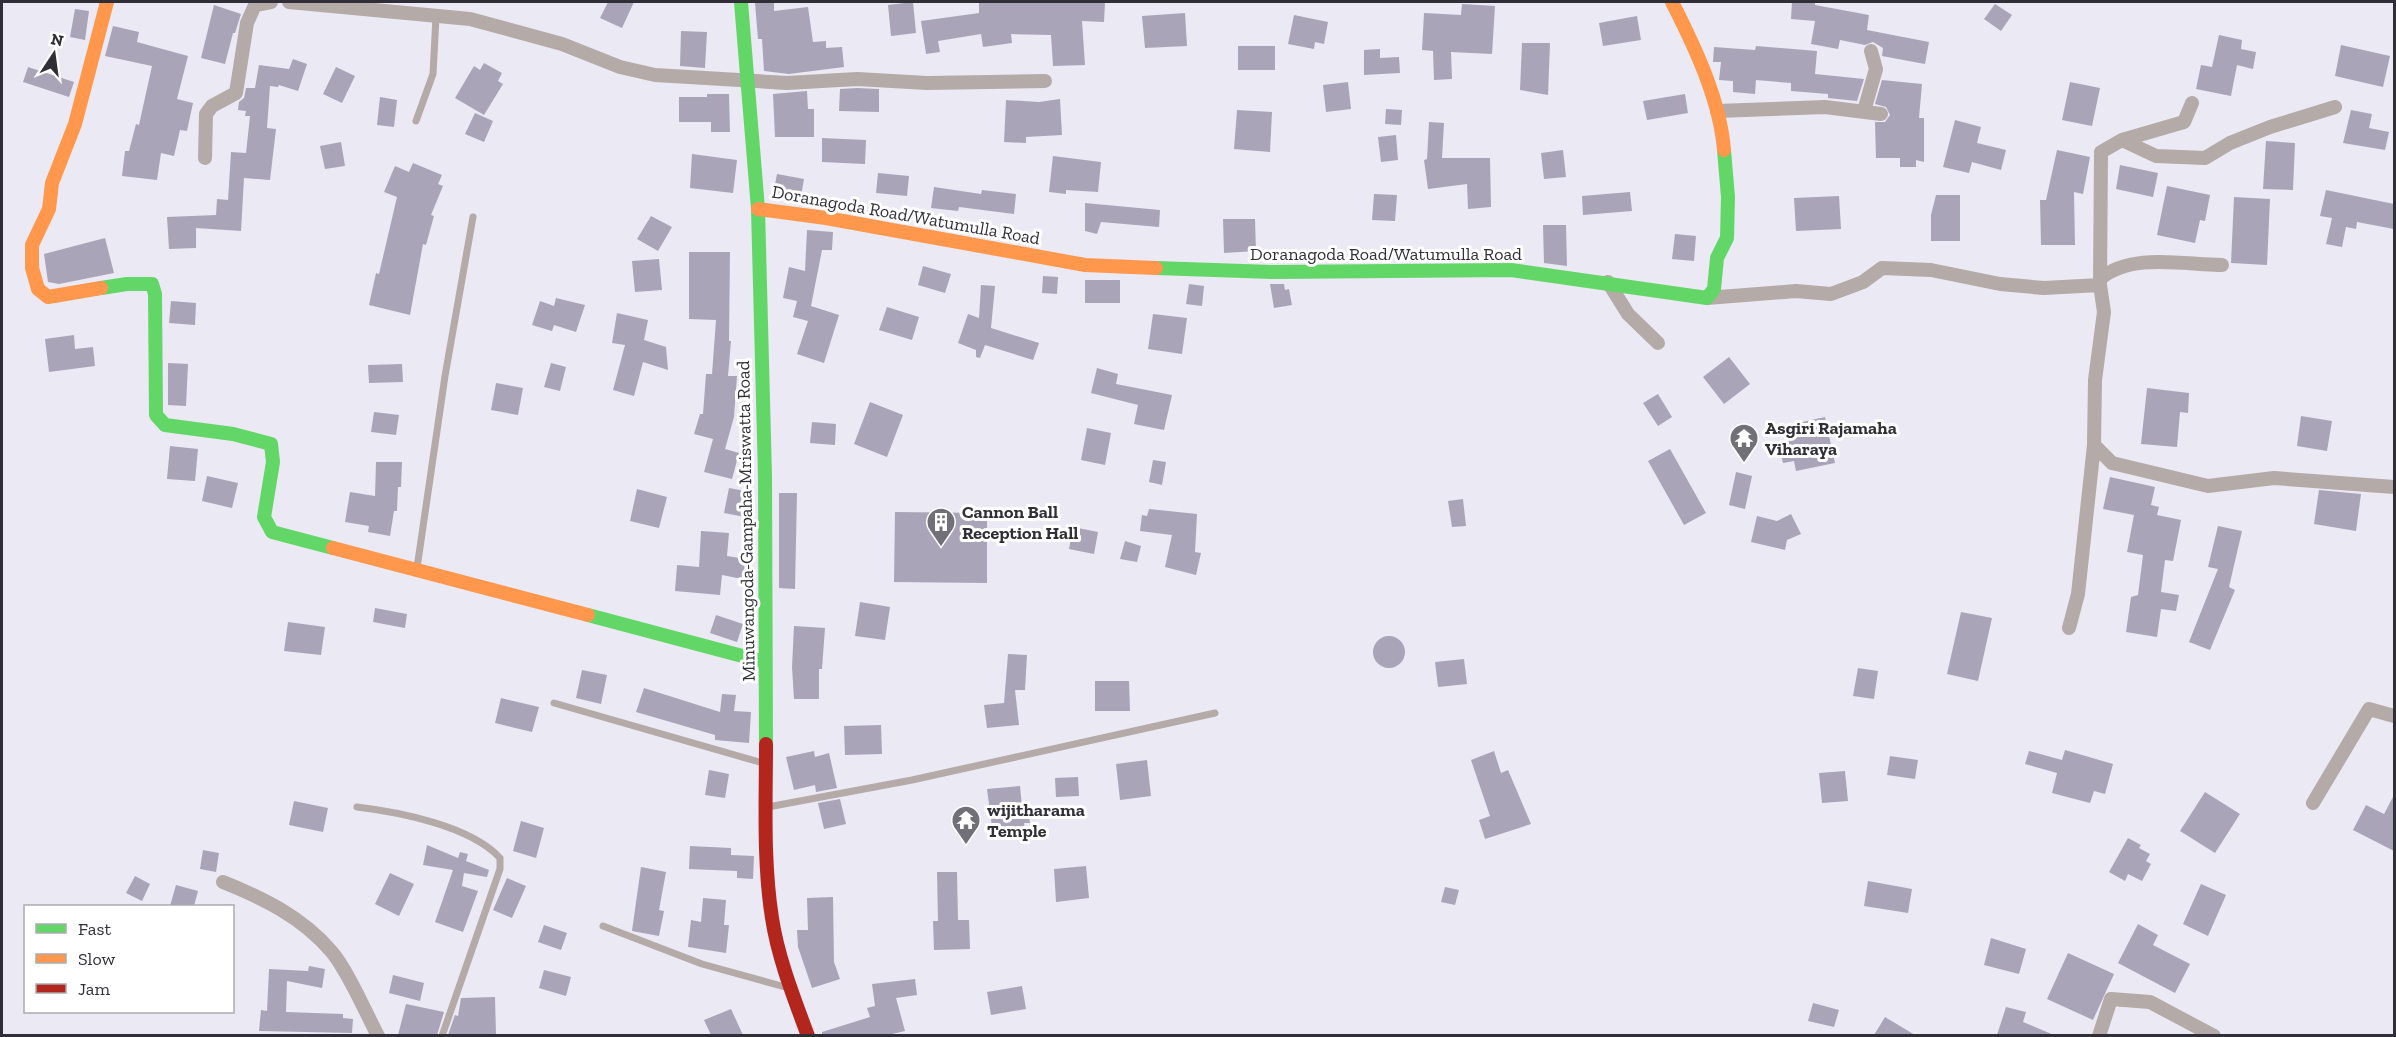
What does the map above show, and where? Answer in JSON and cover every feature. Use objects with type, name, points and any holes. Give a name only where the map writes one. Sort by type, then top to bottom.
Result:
[{"type":"street","points":[[107,2],[75,124],[52,183],[49,209],[32,245],[32,268],[38,289],[48,297],[73,296],[140,282],[152,284],[155,294],[156,416],[165,425],[233,434],[271,444],[273,462],[264,517],[272,532],[765,662]]},
{"type":"street","points":[[205,158],[206,114],[212,106],[236,93],[247,23],[255,4],[271,2]]},
{"type":"street","points":[[288,2],[470,19],[562,44],[620,67],[655,75],[787,83],[857,79],[927,83],[1045,81]]},
{"type":"street","name":"Minuwangoda-Gampaha-Mriswatta Road","points":[[741,2],[758,209],[765,476],[765,808],[772,918],[790,988],[808,1035]]},
{"type":"street","points":[[1672,2],[1687,32],[1722,125],[1728,197],[1727,238],[1718,258],[1714,290],[1707,298]]},
{"type":"street","points":[[1864,111],[1876,69],[1871,51]]},
{"type":"street","points":[[2069,628],[2078,594],[2094,445],[2095,380],[2104,312],[2100,282],[2101,152],[2122,141],[2184,122],[2192,103]]},
{"type":"street","points":[[1716,111],[1826,107],[1881,114]]},
{"type":"street","points":[[2122,141],[2156,156],[2205,158],[2230,143],[2270,127],[2335,107]]},
{"type":"street","name":"Doranagoda Road/Watumulla Road","points":[[758,209],[838,220],[1085,264],[1273,272],[1511,270],[1608,282],[1707,298]]},
{"type":"street","points":[[1707,298],[1796,291],[1831,294],[1863,282],[1882,268],[1931,270],[2000,284],[2044,288],[2100,282],[2109,271],[2146,262],[2222,266]]},
{"type":"street","points":[[1608,282],[1628,314],[1658,343]]},
{"type":"street","points":[[2094,445],[2112,463],[2208,486],[2274,478],[2394,487]]},
{"type":"street","points":[[2313,803],[2369,709],[2394,716]]},
{"type":"street","points":[[223,882],[269,901],[303,925],[332,951],[378,1035]]},
{"type":"street","points":[[2099,1035],[2111,999],[2150,1002],[2212,1035]]},
{"type":"street","points":[[2196,1010],[2195,1017],[2212,1035]]},
{"type":"lane","points":[[416,121],[433,74],[436,17]]},
{"type":"lane","points":[[417,570],[473,217]]},
{"type":"lane","points":[[554,703],[765,764]]},
{"type":"lane","points":[[765,808],[912,780],[1215,713]]},
{"type":"lane","points":[[357,807],[401,812],[435,824],[490,848],[500,858],[497,878],[442,1035]]},
{"type":"lane","points":[[603,926],[702,964],[790,988]]},
{"type":"building","points":[[608,2],[634,2],[622,28],[600,18]]},
{"type":"building","points":[[774,2],[774,11],[808,7],[813,42],[826,41],[826,48],[842,47],[844,67],[789,74],[764,71],[762,39],[758,39],[755,3]]},
{"type":"building","points":[[913,2],[916,33],[891,36],[888,5]]},
{"type":"building","points":[[979,2],[1105,2],[1104,22],[1082,21],[1085,65],[1053,66],[1051,35],[1011,34],[1012,43],[983,47],[981,34],[938,41],[940,52],[926,54],[921,21],[979,13]]},
{"type":"building","points":[[1792,2],[1815,2],[1815,5],[1869,15],[1867,30],[1929,42],[1925,64],[1882,56],[1883,48],[1873,42],[1865,45],[1840,40],[1838,49],[1811,44],[1815,21],[1791,19]]},
{"type":"building","points":[[1462,4],[1495,6],[1492,54],[1451,52],[1452,79],[1434,80],[1433,51],[1422,50],[1424,13],[1461,15]]},
{"type":"building","points":[[1995,4],[2012,15],[2001,31],[1984,19]]},
{"type":"building","points":[[214,5],[241,14],[235,33],[233,33],[225,64],[201,58]]},
{"type":"building","points":[[75,9],[89,11],[85,40],[70,37]]},
{"type":"building","points":[[1185,13],[1187,46],[1145,48],[1142,16]]},
{"type":"building","points":[[1294,15],[1328,22],[1324,44],[1315,42],[1314,49],[1288,44]]},
{"type":"building","points":[[1637,16],[1641,40],[1603,46],[1599,23]]},
{"type":"building","points":[[113,26],[139,32],[137,42],[188,56],[177,99],[193,103],[187,131],[180,130],[174,156],[161,153],[157,180],[122,176],[125,151],[129,151],[136,124],[139,125],[152,66],[105,56]]},
{"type":"building","points":[[681,31],[707,32],[705,68],[680,66]]},
{"type":"building","points":[[2219,35],[2242,40],[2241,49],[2256,52],[2253,69],[2237,65],[2231,96],[2196,89],[2201,65],[2212,67]]},
{"type":"building","points":[[1522,43],[1550,43],[1548,95],[1520,90]]},
{"type":"building","points":[[2341,45],[2390,56],[2383,87],[2335,76]]},
{"type":"building","points":[[1238,46],[1275,46],[1275,70],[1238,70]]},
{"type":"building","points":[[1756,46],[1817,51],[1815,74],[1864,79],[1857,101],[1828,98],[1828,94],[1791,91],[1791,83],[1756,80],[1755,94],[1733,92],[1733,81],[1719,80],[1721,62],[1713,62],[1714,47],[1755,50]]},
{"type":"building","points":[[1380,49],[1380,58],[1399,57],[1400,73],[1364,75],[1364,50]]},
{"type":"building","points":[[293,59],[307,64],[298,91],[279,85],[278,87],[270,86],[267,128],[276,129],[270,180],[244,178],[241,231],[196,228],[196,248],[169,249],[167,217],[216,215],[217,199],[228,200],[231,152],[246,153],[250,116],[245,116],[246,111],[238,110],[239,102],[244,98],[246,88],[255,88],[259,65],[289,69]]},
{"type":"building","points":[[484,63],[502,73],[498,81],[503,84],[484,115],[455,98],[474,66],[480,70]]},
{"type":"building","points":[[28,67],[74,82],[69,97],[23,82]]},
{"type":"building","points":[[336,67],[355,76],[342,103],[323,94]]},
{"type":"building","points":[[1882,80],[1922,84],[1919,118],[1924,118],[1924,162],[1916,160],[1916,167],[1900,167],[1900,158],[1876,158],[1875,122],[1885,122],[1890,115],[1886,107],[1875,104]]},
{"type":"building","points":[[1348,82],[1351,109],[1326,112],[1323,85]]},
{"type":"building","points":[[2070,82],[2100,88],[2092,126],[2062,120]]},
{"type":"building","points":[[840,89],[879,89],[879,112],[839,111]]},
{"type":"building","points":[[807,91],[808,109],[814,109],[814,137],[775,137],[773,94]]},
{"type":"building","points":[[707,94],[729,94],[730,132],[711,132],[711,122],[679,122],[679,97],[707,97]]},
{"type":"building","points":[[1685,94],[1688,113],[1647,120],[1643,101]]},
{"type":"building","points":[[380,97],[397,100],[394,127],[377,125]]},
{"type":"building","points":[[1060,99],[1062,135],[1026,137],[1026,143],[1004,142],[1006,100],[1039,102]]},
{"type":"building","points":[[1386,109],[1402,110],[1401,125],[1385,124]]},
{"type":"building","points":[[1237,110],[1272,112],[1270,152],[1234,149]]},
{"type":"building","points":[[2351,110],[2372,114],[2369,128],[2389,132],[2385,150],[2343,143]]},
{"type":"building","points":[[475,113],[493,121],[484,142],[465,134]]},
{"type":"building","points":[[1955,120],[1981,127],[1977,143],[2006,150],[2001,170],[1972,162],[1969,173],[1943,167]]},
{"type":"building","points":[[1429,122],[1444,123],[1442,158],[1490,158],[1491,207],[1468,209],[1467,184],[1428,189],[1424,160],[1427,159]]},
{"type":"building","points":[[1396,135],[1398,160],[1381,162],[1378,137]]},
{"type":"building","points":[[822,138],[866,140],[865,164],[822,162]]},
{"type":"building","points":[[2266,141],[2295,143],[2293,190],[2263,189]]},
{"type":"building","points":[[341,142],[345,166],[325,169],[320,146]]},
{"type":"building","points":[[1563,150],[1566,177],[1544,179],[1541,153]]},
{"type":"building","points":[[2057,150],[2090,157],[2083,194],[2074,192],[2075,245],[2041,245],[2040,200],[2046,200]]},
{"type":"building","points":[[692,154],[737,160],[733,193],[690,188]]},
{"type":"building","points":[[1053,156],[1101,162],[1098,192],[1066,190],[1066,194],[1049,192]]},
{"type":"building","points":[[413,163],[442,175],[438,184],[443,186],[431,215],[434,216],[426,245],[423,244],[410,315],[369,305],[376,273],[379,274],[397,197],[384,192],[395,166],[409,172]]},
{"type":"building","points":[[2120,165],[2158,173],[2153,197],[2116,189]]},
{"type":"building","points":[[878,173],[909,176],[907,196],[876,193]]},
{"type":"building","points":[[777,174],[804,179],[800,202],[772,199]]},
{"type":"building","points":[[2167,186],[2210,195],[2205,221],[2200,220],[2195,243],[2157,235]]},
{"type":"building","points":[[934,187],[981,194],[982,190],[1016,194],[1014,214],[959,207],[958,211],[931,208]]},
{"type":"building","points":[[2326,190],[2394,204],[2394,229],[2357,222],[2356,229],[2346,227],[2342,247],[2326,244],[2332,218],[2320,216]]},
{"type":"building","points":[[1630,192],[1632,211],[1583,215],[1582,196]]},
{"type":"building","points":[[1374,194],[1397,195],[1395,221],[1372,220]]},
{"type":"building","points":[[1936,195],[1960,195],[1960,241],[1931,241],[1931,215]]},
{"type":"building","points":[[1839,196],[1841,229],[1796,231],[1794,198]]},
{"type":"building","points":[[2234,197],[2270,199],[2267,265],[2231,263]]},
{"type":"building","points":[[1085,203],[1160,210],[1159,227],[1101,222],[1097,234],[1085,231]]},
{"type":"building","points":[[651,216],[672,227],[658,251],[637,239]]},
{"type":"building","points":[[1223,219],[1255,219],[1256,251],[1224,253]]},
{"type":"building","points":[[1543,225],[1566,225],[1567,266],[1544,263]]},
{"type":"building","points":[[807,230],[833,232],[832,250],[822,250],[811,306],[839,315],[824,363],[797,354],[808,321],[793,317],[797,301],[783,298],[789,267],[805,271]]},
{"type":"building","points":[[1675,234],[1696,236],[1694,261],[1672,259]]},
{"type":"building","points":[[105,238],[114,273],[59,284],[48,282],[44,254]]},
{"type":"building","points":[[689,252],[730,252],[729,341],[731,341],[728,376],[737,376],[734,417],[725,449],[739,453],[732,479],[704,472],[713,439],[694,434],[700,414],[703,414],[706,374],[712,374],[716,320],[689,319]]},
{"type":"building","points":[[659,259],[662,290],[635,292],[632,261]]},
{"type":"building","points":[[923,266],[951,274],[945,293],[918,285]]},
{"type":"building","points":[[1043,276],[1058,277],[1057,294],[1042,293]]},
{"type":"building","points":[[1085,280],[1120,280],[1120,303],[1085,303]]},
{"type":"building","points":[[1189,284],[1204,286],[1202,306],[1186,304]]},
{"type":"building","points":[[1270,284],[1284,284],[1285,290],[1289,289],[1292,305],[1274,308]]},
{"type":"building","points":[[981,285],[995,286],[991,328],[1039,343],[1033,360],[985,345],[980,358],[976,357],[976,350],[958,343],[968,314],[979,318]]},
{"type":"building","points":[[556,298],[585,305],[576,332],[554,325],[552,331],[532,325],[540,301],[554,306]]},
{"type":"building","points":[[171,301],[196,303],[195,325],[169,323]]},
{"type":"building","points":[[887,307],[919,317],[912,340],[879,330]]},
{"type":"building","points":[[617,313],[648,320],[644,340],[666,347],[668,370],[643,362],[634,396],[613,390],[625,345],[612,343]]},
{"type":"building","points":[[1153,314],[1187,318],[1182,354],[1148,349]]},
{"type":"building","points":[[74,335],[75,349],[93,347],[95,366],[49,372],[45,339]]},
{"type":"building","points":[[1729,357],[1750,384],[1724,404],[1703,377]]},
{"type":"building","points":[[168,363],[188,364],[186,406],[168,405]]},
{"type":"building","points":[[551,363],[566,367],[560,391],[544,387]]},
{"type":"building","points":[[402,364],[403,382],[369,383],[368,365]]},
{"type":"building","points":[[1097,368],[1118,374],[1116,384],[1172,395],[1164,430],[1134,424],[1138,405],[1091,393]]},
{"type":"building","points":[[496,383],[523,388],[518,415],[491,410]]},
{"type":"building","points":[[2147,388],[2189,393],[2188,413],[2180,412],[2177,447],[2141,444]]},
{"type":"building","points":[[1658,394],[1672,417],[1658,426],[1643,403]]},
{"type":"building","points":[[870,402],[903,415],[887,457],[854,444]]},
{"type":"building","points":[[374,412],[399,415],[396,435],[371,432]]},
{"type":"building","points":[[2301,416],[2332,421],[2327,451],[2297,446]]},
{"type":"building","points":[[1825,417],[1835,463],[1796,471],[1794,461],[1783,463],[1779,446],[1788,444],[1785,430],[1799,427],[1798,423]]},
{"type":"building","points":[[812,422],[836,424],[835,445],[810,443]]},
{"type":"building","points":[[1087,428],[1111,433],[1105,465],[1081,460]]},
{"type":"building","points":[[170,446],[198,449],[195,481],[167,479]]},
{"type":"building","points":[[1670,449],[1706,513],[1684,525],[1648,461]]},
{"type":"building","points":[[1153,460],[1166,462],[1162,485],[1149,482]]},
{"type":"building","points":[[376,462],[402,462],[401,487],[398,487],[397,511],[394,511],[390,536],[368,532],[369,526],[345,522],[350,492],[375,496]]},
{"type":"building","points":[[1736,472],[1752,476],[1745,509],[1729,505]]},
{"type":"building","points":[[207,476],[238,483],[232,508],[202,501]]},
{"type":"building","points":[[2110,477],[2155,487],[2151,505],[2159,507],[2157,515],[2181,520],[2173,561],[2165,560],[2161,592],[2179,595],[2176,611],[2161,609],[2157,637],[2126,632],[2131,597],[2138,595],[2143,555],[2127,552],[2134,515],[2103,509]]},
{"type":"building","points":[[729,488],[750,492],[745,517],[724,513]]},
{"type":"building","points":[[637,489],[667,497],[659,528],[630,521]]},
{"type":"building","points":[[2319,490],[2361,494],[2356,531],[2314,524]]},
{"type":"building","points":[[779,493],[797,493],[795,589],[779,588]]},
{"type":"building","points":[[1463,499],[1466,526],[1452,527],[1448,501]]},
{"type":"building","points":[[1149,509],[1197,514],[1195,552],[1201,553],[1196,575],[1165,567],[1172,535],[1140,531],[1142,515],[1147,516]]},
{"type":"building","name":"Cannon Ball Reception Hall","points":[[895,512],[987,513],[987,583],[894,582]]},
{"type":"building","points":[[1791,514],[1801,534],[1787,540],[1785,550],[1751,542],[1757,516],[1777,521]]},
{"type":"building","points":[[2218,526],[2242,531],[2229,587],[2235,590],[2210,650],[2189,642],[2218,569],[2208,567]]},
{"type":"building","points":[[1073,527],[1098,532],[1094,554],[1069,549]]},
{"type":"building","points":[[701,531],[729,533],[727,556],[746,559],[742,579],[722,575],[720,595],[675,591],[677,565],[699,567]]},
{"type":"building","points":[[1125,541],[1141,546],[1137,562],[1120,559]]},
{"type":"building","points":[[860,602],[890,607],[885,640],[855,636]]},
{"type":"building","points":[[375,608],[407,614],[405,628],[373,622]]},
{"type":"building","points":[[1961,612],[1992,618],[1978,681],[1947,674]]},
{"type":"building","points":[[716,615],[743,624],[737,642],[710,633]]},
{"type":"building","points":[[288,622],[325,627],[321,655],[284,651]]},
{"type":"building","points":[[794,626],[825,628],[822,669],[819,669],[819,699],[794,699],[792,667]]},
{"type":"building","points":[[1389,636],[1400,641],[1405,652],[1400,663],[1389,668],[1378,663],[1373,652],[1378,641]]},
{"type":"building","points":[[1008,654],[1027,655],[1025,690],[1015,690],[1019,725],[987,728],[984,705],[1004,703]]},
{"type":"building","points":[[1464,659],[1467,684],[1438,687],[1435,662]]},
{"type":"building","points":[[1858,668],[1878,671],[1874,699],[1853,696]]},
{"type":"building","points":[[582,670],[607,675],[601,704],[576,698]]},
{"type":"building","points":[[1095,681],[1129,681],[1130,711],[1095,711]]},
{"type":"building","points":[[644,688],[720,712],[722,694],[736,695],[734,711],[751,712],[749,743],[715,740],[715,735],[636,712]]},
{"type":"building","points":[[501,698],[539,707],[532,732],[495,723]]},
{"type":"building","points":[[881,725],[882,754],[845,755],[844,726]]},
{"type":"building","points":[[2065,750],[2113,764],[2105,794],[2094,791],[2090,803],[2052,793],[2057,773],[2025,764],[2029,751],[2062,760]]},
{"type":"building","points":[[814,751],[815,757],[829,753],[837,788],[816,792],[815,785],[794,790],[786,757]]},
{"type":"building","points":[[1494,751],[1501,773],[1508,770],[1531,824],[1485,839],[1479,820],[1490,816],[1471,760]]},
{"type":"building","points":[[1890,756],[1918,760],[1915,779],[1887,775]]},
{"type":"building","points":[[1147,760],[1151,796],[1120,800],[1116,764]]},
{"type":"building","points":[[709,770],[729,774],[725,798],[705,795]]},
{"type":"building","points":[[1845,771],[1848,801],[1822,803],[1819,773]]},
{"type":"building","points":[[1078,777],[1079,796],[1056,797],[1055,778]]},
{"type":"building","points":[[1020,786],[1022,807],[1028,806],[1030,823],[1024,823],[1025,831],[993,835],[987,789]]},
{"type":"building","points":[[2205,792],[2240,814],[2215,853],[2180,831]]},
{"type":"building","points":[[2394,795],[2394,851],[2353,830],[2366,805],[2384,814]]},
{"type":"building","points":[[840,799],[846,824],[824,829],[818,803]]},
{"type":"building","points":[[294,801],[328,808],[323,832],[289,825]]},
{"type":"building","points":[[521,821],[544,828],[536,858],[513,851]]},
{"type":"building","points":[[2128,838],[2141,845],[2139,848],[2150,854],[2146,861],[2151,864],[2142,881],[2128,874],[2125,881],[2109,872]]},
{"type":"building","points":[[427,845],[458,858],[460,852],[468,854],[466,861],[489,870],[487,877],[464,873],[462,886],[478,891],[463,932],[435,922],[453,870],[423,865]]},
{"type":"building","points":[[690,846],[731,848],[731,855],[754,856],[753,879],[737,878],[737,871],[689,869]]},
{"type":"building","points":[[203,850],[219,853],[216,872],[200,869]]},
{"type":"building","points":[[1086,866],[1089,898],[1056,902],[1054,869]]},
{"type":"building","points":[[641,867],[666,872],[659,910],[664,911],[659,936],[632,931]]},
{"type":"building","points":[[937,872],[957,872],[958,920],[969,920],[970,949],[934,950],[933,921],[938,921]]},
{"type":"building","points":[[390,873],[414,884],[399,916],[375,904]]},
{"type":"building","points":[[135,876],[150,884],[142,901],[126,893]]},
{"type":"building","points":[[507,878],[526,886],[512,918],[493,910]]},
{"type":"building","points":[[1868,881],[1912,889],[1908,913],[1864,906]]},
{"type":"building","points":[[2201,884],[2226,895],[2208,936],[2183,924]]},
{"type":"building","points":[[176,885],[198,891],[194,905],[170,905]]},
{"type":"building","points":[[1445,887],[1459,890],[1455,905],[1441,902]]},
{"type":"building","points":[[833,897],[834,962],[840,979],[812,988],[798,947],[797,930],[808,930],[807,898]]},
{"type":"building","points":[[703,898],[726,900],[724,925],[729,925],[726,953],[688,947],[691,920],[701,922]]},
{"type":"building","points":[[2138,924],[2158,935],[2153,945],[2190,964],[2175,993],[2118,963]]},
{"type":"building","points":[[544,925],[567,933],[561,950],[538,942]]},
{"type":"building","points":[[1991,938],[2026,949],[2019,974],[1984,965]]},
{"type":"building","points":[[2068,953],[2114,974],[2093,1020],[2047,999]]},
{"type":"building","points":[[309,966],[325,969],[322,988],[287,981],[286,1012],[343,1014],[343,1018],[353,1019],[352,1033],[259,1031],[261,1010],[267,1011],[269,969],[308,971]]},
{"type":"building","points":[[544,970],[571,977],[566,996],[539,988]]},
{"type":"building","points":[[393,975],[424,983],[420,1001],[389,993]]},
{"type":"building","points":[[915,979],[917,995],[896,998],[905,1031],[888,1035],[822,1035],[822,1032],[870,1017],[867,1008],[875,1006],[872,984]]},
{"type":"building","points":[[1022,986],[1026,1009],[991,1015],[987,992]]},
{"type":"building","points":[[495,997],[496,1035],[448,1035],[455,1015],[458,1016],[461,998]]},
{"type":"building","points":[[1813,1003],[1839,1010],[1834,1027],[1808,1021]]},
{"type":"building","points":[[406,1004],[444,1012],[437,1035],[398,1035]]},
{"type":"building","points":[[2006,1007],[2026,1012],[2023,1022],[2054,1035],[1997,1035]]},
{"type":"building","points":[[731,1009],[743,1035],[711,1035],[704,1020]]},
{"type":"building","points":[[1885,1017],[1915,1035],[1874,1035]]},
{"type":"traffic: fast","points":[[741,2],[758,209],[765,476],[766,744]]},
{"type":"traffic: fast","points":[[1156,268],[1273,272],[1511,270],[1707,298],[1714,289],[1717,258],[1727,238],[1728,197],[1724,150]]},
{"type":"traffic: fast","points":[[101,288],[127,284],[152,284],[155,294],[156,415],[165,425],[233,434],[271,444],[273,462],[264,517],[272,532],[333,548]]},
{"type":"traffic: fast","points":[[588,615],[765,662]]},
{"type":"traffic: slow","points":[[101,288],[48,297],[38,289],[32,268],[32,245],[49,209],[52,183],[75,124],[107,2]]},
{"type":"traffic: slow","points":[[1672,2],[1698,55],[1712,93],[1722,131],[1724,150]]},
{"type":"traffic: slow","points":[[758,209],[826,218],[1085,265],[1156,268]]},
{"type":"traffic: slow","points":[[333,548],[588,615]]},
{"type":"traffic: jam","points":[[766,744],[766,853],[772,918],[782,963],[808,1036]]},
{"type":"place","name":"Asgiri Rajamaha Viharaya","points":[[1744,464]]},
{"type":"place","name":"Cannon Ball Reception Hall","points":[[941,548]]},
{"type":"place","name":"wijitharama Temple","points":[[966,846]]}]
